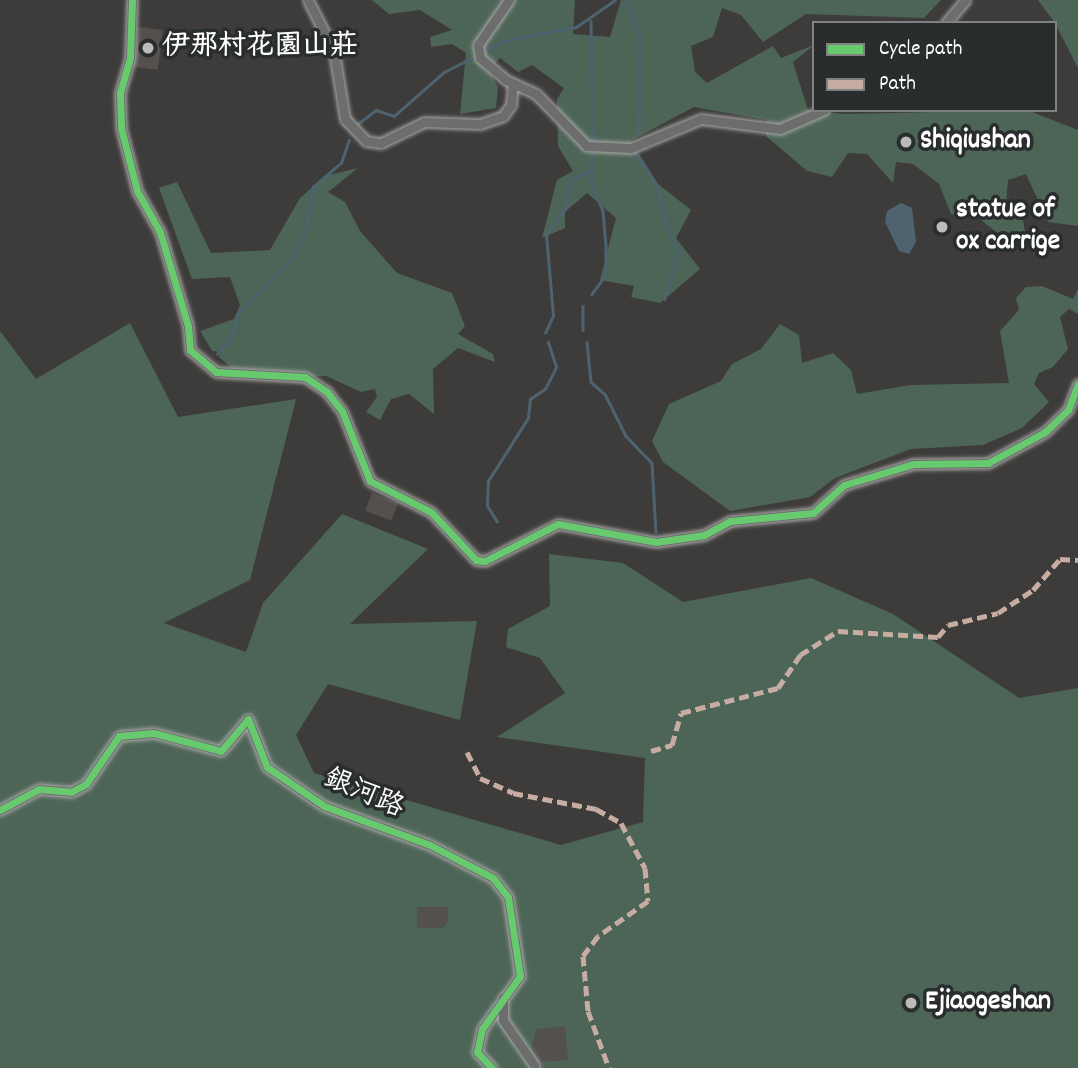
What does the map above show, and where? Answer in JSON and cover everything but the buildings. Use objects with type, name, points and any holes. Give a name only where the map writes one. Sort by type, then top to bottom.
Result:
[{"type":"street","points":[[132,0],[121,128],[137,191],[160,232],[188,326],[190,351],[216,372],[305,377],[327,392],[342,411],[370,481],[431,512],[476,560],[485,561],[558,524],[656,542],[704,535],[730,521],[813,513],[844,485],[913,464],[988,463],[1045,432],[1068,410],[1078,384]]},
{"type":"street","points":[[309,0],[334,51],[345,119],[366,141],[381,143],[424,122],[480,124],[503,116],[511,105],[513,84]]},
{"type":"street","points":[[509,0],[478,45],[489,68],[513,84],[536,94],[587,146],[603,151],[631,148],[701,119],[780,129],[819,112]]},
{"type":"street","points":[[948,21],[965,0]]},
{"type":"street","name":"銀河路","points":[[0,810],[39,789],[71,792],[86,784],[119,736],[136,731],[222,751],[248,719],[267,767],[324,806],[430,845],[493,878],[508,897],[518,946],[520,976],[482,1029],[477,1052],[492,1068]]},
{"type":"street","points":[[503,998],[503,1020],[534,1065]]},
{"type":"green space","points":[[372,0],[575,0],[573,34],[610,37],[621,0],[941,0],[924,18],[806,14],[763,42],[741,15],[722,8],[713,37],[691,46],[695,72],[707,83],[773,46],[781,58],[812,46],[793,62],[808,110],[812,112],[1032,112],[1078,130],[1078,226],[1048,222],[1026,174],[1008,180],[1006,204],[1020,200],[1027,245],[1009,242],[977,217],[951,214],[939,184],[913,164],[896,162],[893,183],[867,154],[848,153],[832,177],[807,171],[766,136],[767,120],[694,107],[630,141],[653,180],[691,210],[676,238],[700,269],[660,303],[631,297],[634,286],[600,280],[616,218],[587,193],[565,212],[565,228],[542,238],[557,180],[573,171],[558,146],[557,99],[564,88],[532,65],[518,72],[500,58],[489,71],[498,87],[496,108],[460,114],[466,53],[452,44],[431,47],[430,37],[452,30],[420,10],[389,14]]},
{"type":"green space","points":[[1038,0],[1078,0],[1078,68],[1057,27],[1057,21],[1054,21]]},
{"type":"green space","points":[[358,168],[328,192],[345,202],[360,231],[397,273],[452,293],[465,326],[458,334],[493,354],[495,362],[458,348],[433,369],[434,414],[409,394],[391,399],[380,420],[366,412],[377,397],[375,389],[361,392],[326,376],[244,379],[219,357],[220,352],[212,351],[200,331],[234,319],[240,305],[230,277],[192,279],[159,188],[177,182],[211,253],[270,250],[300,198],[325,176]]},
{"type":"green space","points":[[1042,286],[1073,299],[1078,289],[1078,314],[1069,309],[1060,317],[1068,349],[1053,367],[1039,373],[1034,384],[1049,402],[1022,428],[983,445],[911,449],[835,478],[810,497],[730,511],[663,462],[652,441],[669,404],[721,381],[732,364],[761,349],[780,324],[799,335],[802,363],[833,353],[851,370],[857,394],[911,385],[1009,383],[1000,331],[1019,310],[1016,298],[1026,287]]},
{"type":"green space","points":[[130,323],[178,417],[296,399],[250,580],[164,623],[246,652],[263,603],[342,514],[428,549],[350,624],[477,621],[460,720],[328,684],[296,735],[314,773],[561,845],[643,822],[645,758],[497,737],[565,693],[540,658],[506,647],[508,629],[550,606],[549,554],[623,563],[683,602],[811,578],[893,614],[1019,698],[1078,688],[1078,1068],[0,1068],[0,331],[36,379]]},
{"type":"water","points":[[901,203],[912,208],[916,242],[909,254],[899,251],[885,222],[887,211]]},
{"type":"waterway","points":[[488,49],[507,40],[576,27],[615,0]]},
{"type":"waterway","points":[[625,0],[640,36],[639,134]]},
{"type":"waterway","points":[[591,21],[593,144]]},
{"type":"waterway","points":[[356,125],[376,110],[394,116],[444,72],[471,58]]},
{"type":"waterway","points":[[217,354],[231,338],[238,314],[293,257],[305,232],[313,187],[341,163],[349,140]]},
{"type":"waterway","points":[[637,153],[658,187],[667,228],[679,252],[665,299]]},
{"type":"waterway","points":[[592,154],[592,186],[603,211],[606,247],[606,275],[592,294]]},
{"type":"waterway","points":[[545,333],[553,316],[546,235],[565,209],[571,181],[591,169]]},
{"type":"waterway","points":[[583,306],[583,330]]},
{"type":"waterway","points":[[497,522],[487,506],[488,481],[528,418],[530,399],[545,389],[556,367],[548,342]]},
{"type":"waterway","points":[[587,342],[591,382],[605,394],[626,436],[652,463],[656,532]]},
{"type":"marked path","points":[[651,751],[672,745],[681,713],[778,688],[800,655],[838,631],[938,637],[948,625],[998,613],[1033,590],[1060,559],[1078,560]]},
{"type":"marked path","points":[[467,752],[480,778],[513,793],[596,809],[621,823],[645,868],[648,901],[598,936],[583,956],[588,1011],[609,1068]]},
{"type":"cycle path","points":[[132,0],[130,58],[120,94],[121,128],[137,191],[160,232],[188,326],[190,350],[216,372],[305,377],[327,392],[342,411],[370,481],[431,512],[476,560],[485,561],[558,524],[656,542],[704,535],[730,521],[813,513],[844,485],[913,464],[988,463],[1045,432],[1068,410],[1078,384]]},
{"type":"cycle path","points":[[0,810],[39,789],[71,792],[86,784],[119,736],[154,733],[221,751],[248,719],[267,767],[324,806],[430,845],[493,878],[508,897],[520,976],[482,1029],[477,1052],[492,1068]]},
{"type":"place","name":"伊那村花園山莊","points":[[148,48]]},
{"type":"place","name":"Shiqiushan","points":[[906,142]]},
{"type":"place","name":"statue of ox carrige","points":[[942,227]]},
{"type":"place","name":"Ejiaogeshan","points":[[911,1003]]}]
